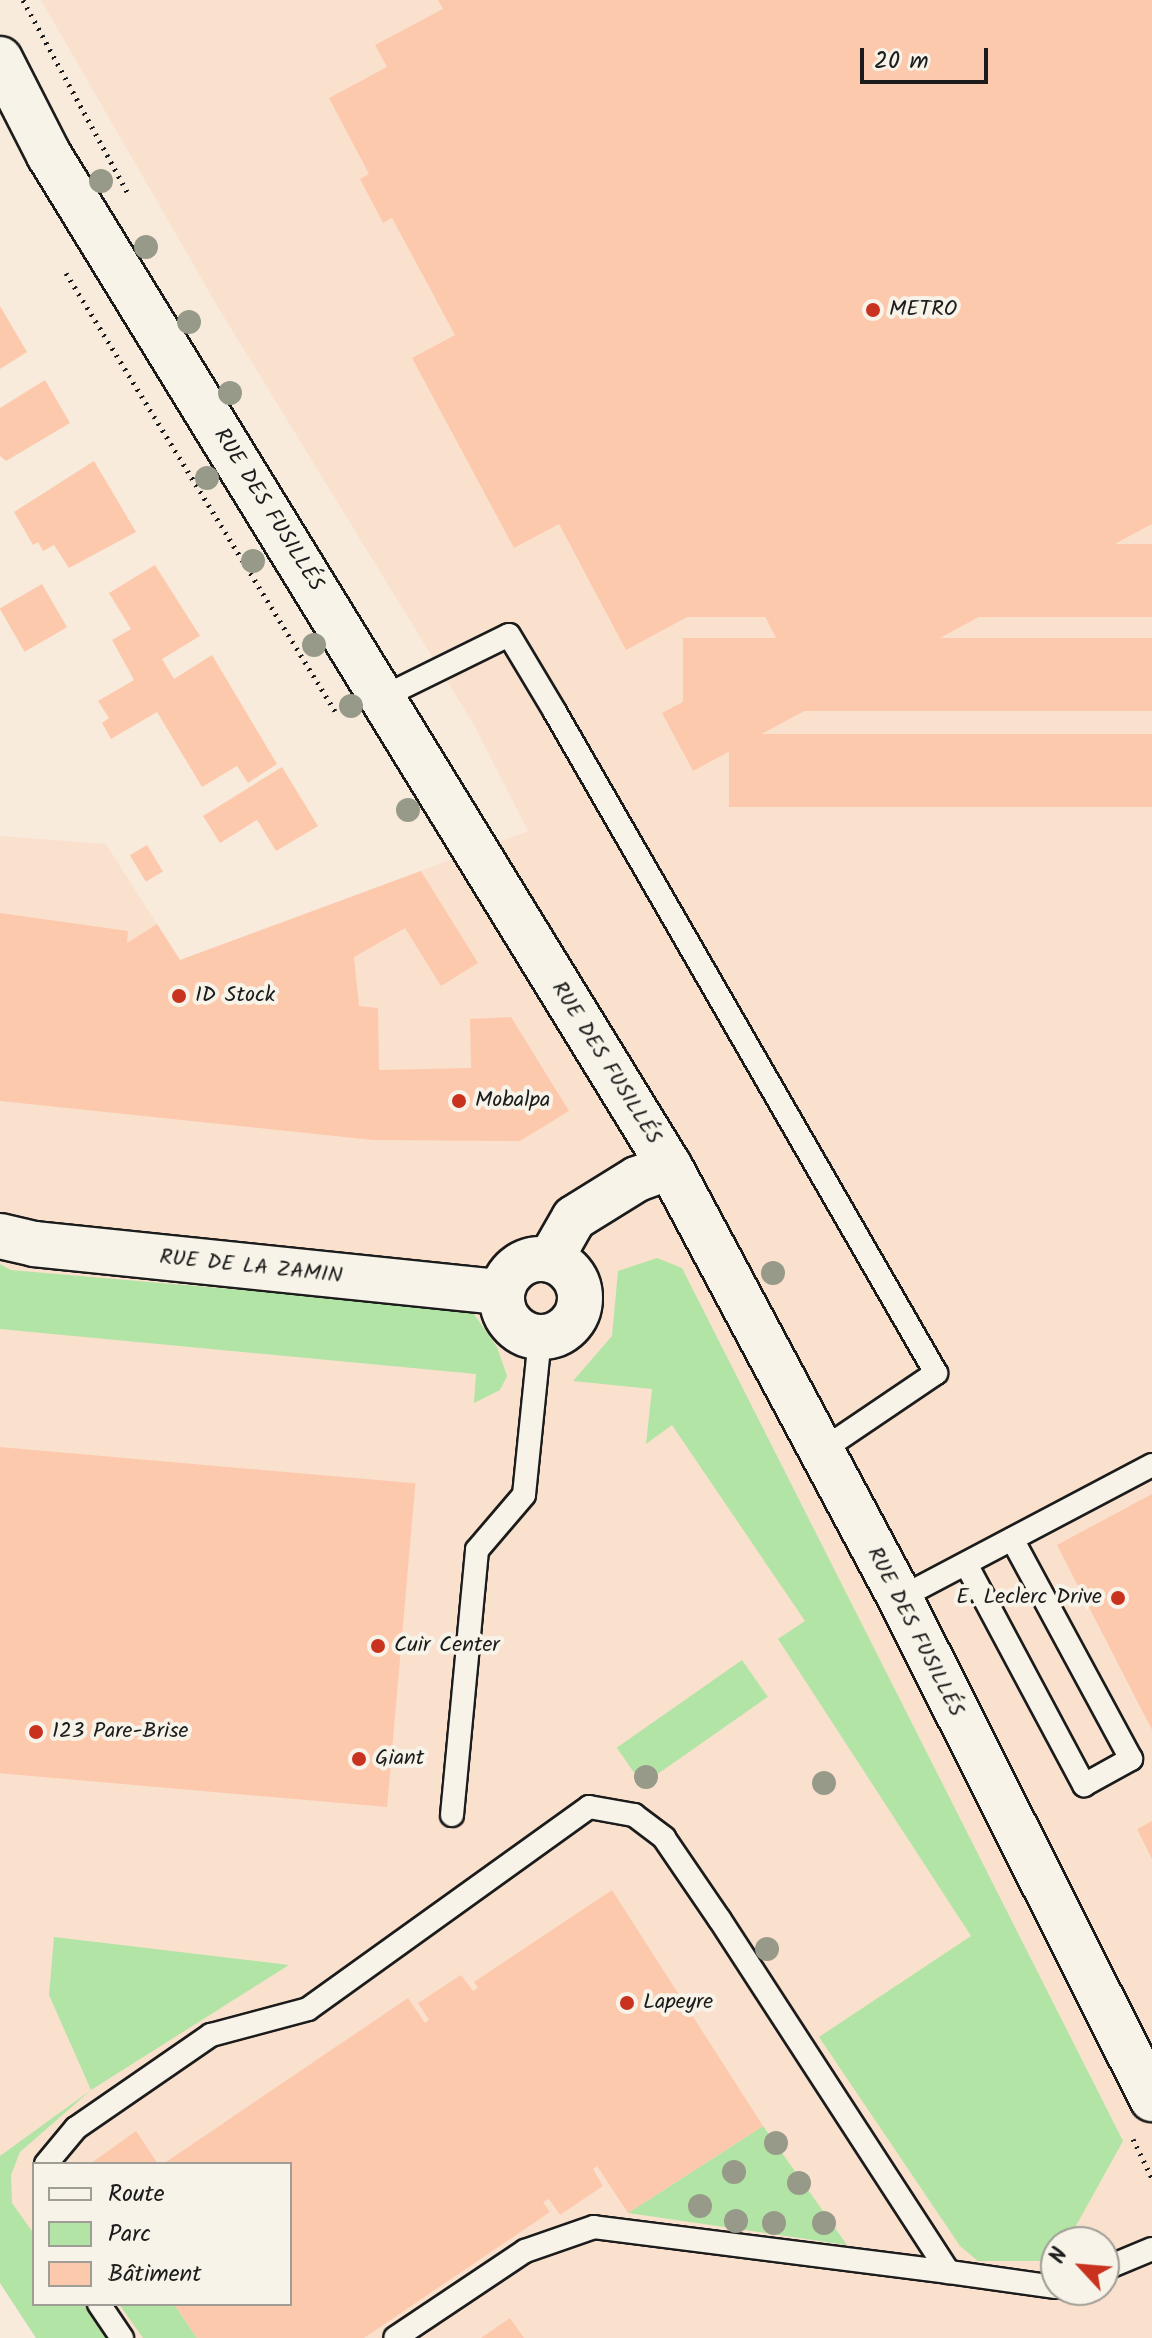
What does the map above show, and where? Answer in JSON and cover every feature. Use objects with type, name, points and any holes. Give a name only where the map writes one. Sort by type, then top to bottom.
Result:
[{"type":"main road","name":"RUE DES FUSILLÉS","points":[[0,59],[49,155],[670,1167],[900,1598],[1152,2099]]},
{"type":"main road","points":[[550,1260],[574,1218],[637,1179],[670,1167]]},
{"type":"main road","name":"RUE DE LA ZAMIN","points":[[0,1236],[50,1245],[502,1292]]},
{"type":"main road","points":[[550,1260],[572,1273],[578,1284],[578,1310],[564,1330],[540,1337],[516,1328],[507,1318],[502,1292],[515,1268],[550,1260]]},
{"type":"lane","points":[[383,697],[509,635],[555,712],[936,1373],[821,1451]]},
{"type":"lane","points":[[452,1815],[477,1550],[524,1495],[540,1337]]},
{"type":"lane","points":[[900,1598],[1152,1465]]},
{"type":"lane","points":[[966,1564],[1084,1785],[1131,1759],[1012,1539]]},
{"type":"lane","points":[[48,2162],[76,2128],[211,2035],[308,2009],[589,1807],[634,1815],[664,1838],[949,2272]]},
{"type":"lane","points":[[395,2338],[525,2251],[594,2227],[1040,2285]]},
{"type":"lane","points":[[1120,2262],[1152,2249]]},
{"type":"lane","points":[[100,2306],[122,2338]]},
{"type":"shaded area","points":[[41,0],[1152,0],[1152,2338],[36,2338],[0,2283],[0,836],[106,844],[180,960],[528,831],[474,725],[219,309]]},
{"type":"green space","points":[[657,1258],[682,1268],[1123,2141],[1076,2226],[1040,2226],[1040,2261],[978,2261],[960,2246],[819,2037],[971,1936],[778,1639],[805,1621],[672,1425],[646,1444],[652,1389],[573,1381],[612,1336],[618,1271]]},
{"type":"green space","points":[[0,1264],[11,1270],[471,1310],[497,1347],[507,1376],[500,1390],[474,1403],[476,1374],[0,1329]]},
{"type":"green space","points":[[742,1660],[768,1697],[642,1785],[617,1748]]},
{"type":"green space","points":[[54,1937],[289,1965],[91,2090],[49,1995]]},
{"type":"green space","points":[[91,2090],[20,2152],[11,2175],[12,2203],[32,2231],[32,2306],[84,2306],[106,2338],[36,2338],[0,2283],[0,2156]]},
{"type":"green space","points":[[763,2126],[847,2245],[628,2213]]},
{"type":"green space","points":[[120,2306],[175,2306],[197,2338],[143,2338]]},
{"type":"building","points":[[438,0],[1152,0],[1152,524],[693,771],[662,713],[782,649],[748,584],[626,650],[559,524],[514,548],[412,358],[455,335],[392,218],[383,223],[360,179],[369,174],[329,98],[387,67],[375,45],[443,9]]},
{"type":"building","points":[[0,306],[27,352],[0,369]]},
{"type":"building","points":[[45,380],[70,423],[6,461],[0,456],[0,408]]},
{"type":"building","points":[[94,461],[136,532],[69,568],[54,545],[43,551],[38,542],[33,545],[14,512]]},
{"type":"building","points":[[640,544],[1152,544],[1152,617],[640,617]]},
{"type":"building","points":[[155,565],[200,636],[162,659],[174,679],[212,655],[277,764],[248,783],[237,766],[202,787],[157,712],[111,739],[102,723],[109,718],[98,701],[134,680],[112,640],[131,629],[109,593]]},
{"type":"building","points":[[42,584],[67,627],[25,652],[0,608]]},
{"type":"building","points":[[683,638],[1152,638],[1152,711],[683,711]]},
{"type":"building","points":[[729,734],[1152,734],[1152,807],[729,807]]},
{"type":"building","points":[[282,767],[318,826],[276,851],[257,820],[220,843],[203,816]]},
{"type":"building","points":[[147,845],[163,872],[146,882],[130,855]]},
{"type":"building","name":"ID Stock","points":[[421,871],[478,963],[441,986],[405,928],[354,957],[359,1006],[378,1008],[379,1070],[471,1068],[470,1019],[511,1017],[569,1111],[520,1141],[373,1140],[0,1101],[0,913],[128,931],[127,943],[157,924],[180,960]]},
{"type":"building","points":[[0,1447],[415,1483],[387,1807],[0,1773]]},
{"type":"building","name":"E. Leclerc Drive","points":[[1152,1494],[1152,1730],[1057,1545]]},
{"type":"building","points":[[1152,1821],[1152,1859],[1137,1829]]},
{"type":"building","points":[[612,1890],[763,2126],[628,2213],[597,2166],[593,2169],[603,2186],[560,2215],[549,2199],[543,2202],[550,2212],[364,2338],[197,2338],[175,2306],[292,2306],[292,2162],[166,2162],[408,1998],[425,2023],[429,2020],[418,2003],[461,1975],[473,1991],[478,1988],[474,1982]]},
{"type":"building","points":[[136,2131],[157,2162],[93,2162]]},
{"type":"building","points":[[510,2318],[524,2338],[481,2338]]},
{"type":"place","name":"METRO","points":[[873,310]]},
{"type":"place","name":"ID Stock","points":[[179,996]]},
{"type":"place","name":"Mobalpa","points":[[459,1101]]},
{"type":"place","name":"E. Leclerc Drive","points":[[1118,1598]]},
{"type":"place","name":"Cuir Center","points":[[378,1646]]},
{"type":"place","name":"123 Pare-Brise","points":[[36,1732]]},
{"type":"place","name":"Giant","points":[[359,1759]]},
{"type":"place","name":"Lapeyre","points":[[627,2003]]}]
